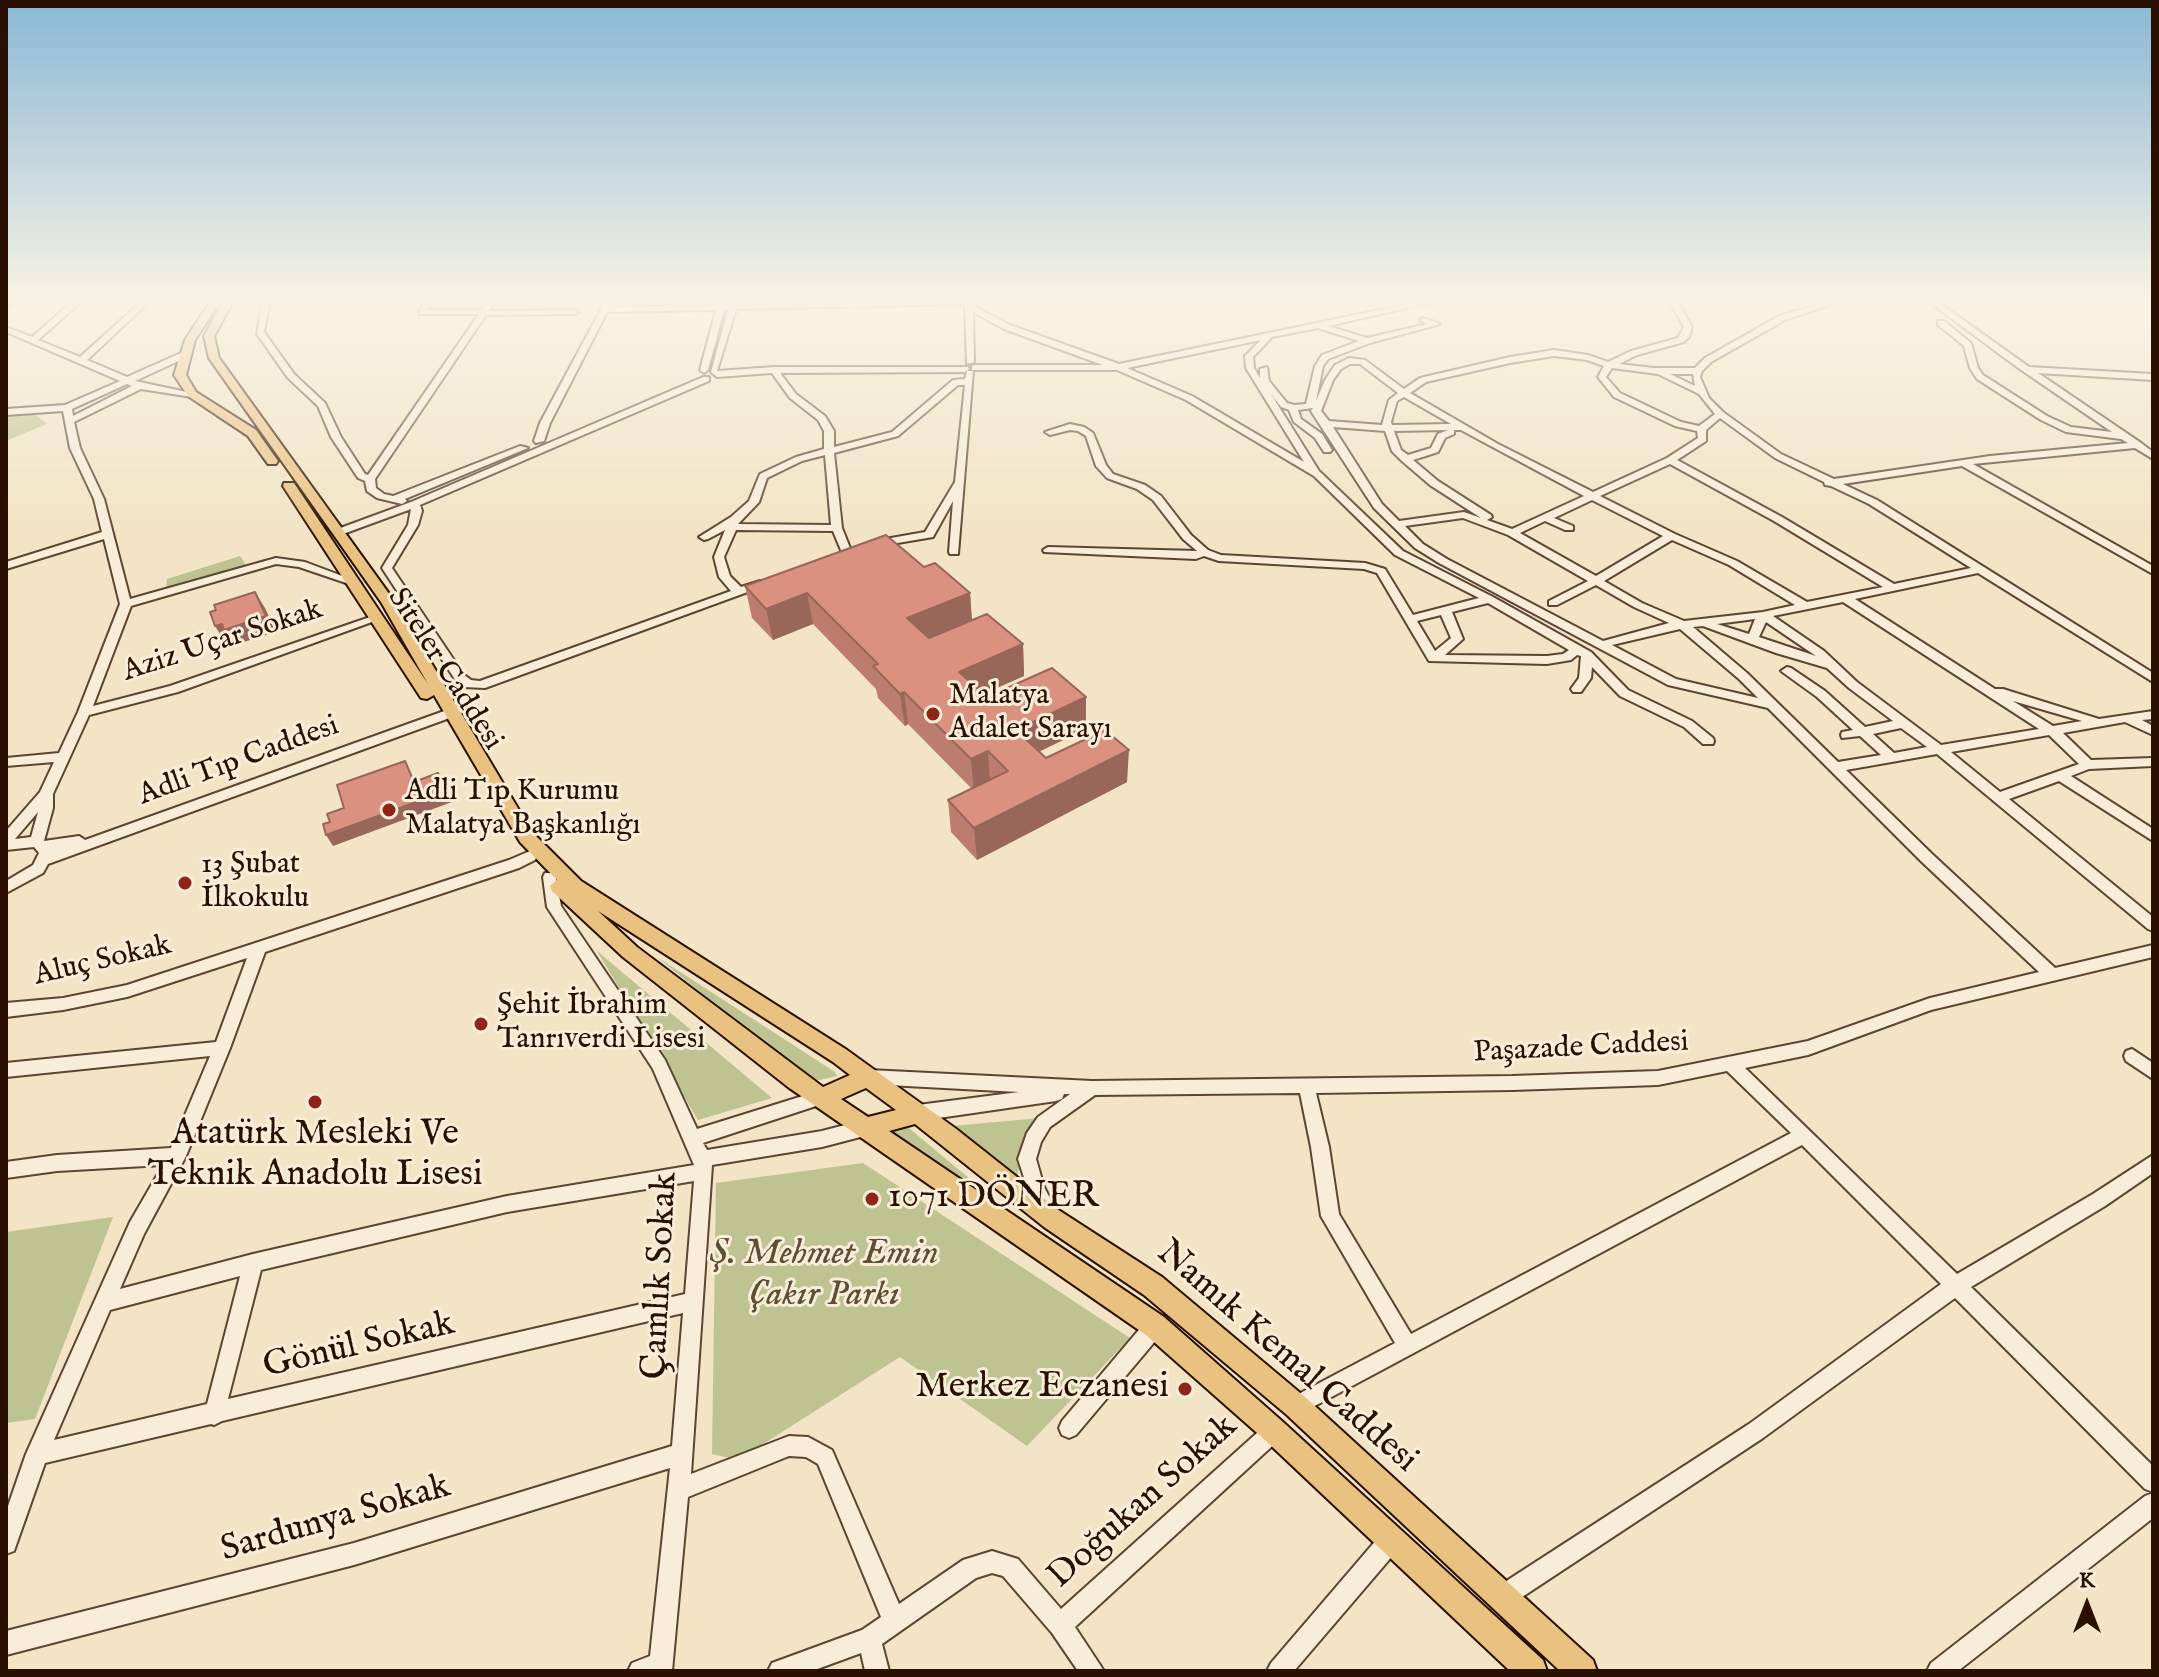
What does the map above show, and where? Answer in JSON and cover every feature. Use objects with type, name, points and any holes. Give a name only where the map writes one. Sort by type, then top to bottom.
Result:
[{"type":"main road","points":[[183,380],[192,394]]},
{"type":"main road","name":"Siteler Caddesi","points":[[220,380],[262,422],[290,469],[388,602],[504,823],[530,856],[630,952],[846,1112]]},
{"type":"main road","name":"Siteler Caddesi","points":[[192,394],[252,433],[445,713],[526,837],[574,886],[878,1084]]},
{"type":"main road","points":[[822,1097],[878,1084]]},
{"type":"main road","name":"Namık Kemal Caddesi","points":[[878,1084],[1052,1219],[1153,1286],[1296,1406],[1582,1671]]},
{"type":"main road","name":"Namık Kemal Caddesi","points":[[846,1112],[961,1195],[1155,1326],[1274,1431],[1532,1671]]},
{"type":"main road","points":[[868,1127],[918,1113]]},
{"type":"street","points":[[68,414],[123,380]]},
{"type":"street","points":[[124,380],[140,386],[192,394]]},
{"type":"street","points":[[6,412],[68,414],[152,380]]},
{"type":"street","points":[[296,380],[322,405],[344,450],[361,476],[370,479]]},
{"type":"street","points":[[415,504],[381,496],[371,489],[370,479],[438,380]]},
{"type":"street","points":[[539,441],[567,380]]},
{"type":"street","points":[[397,498],[691,380]]},
{"type":"street","points":[[339,532],[415,504],[693,380]]},
{"type":"street","points":[[781,380],[793,396],[822,418],[829,431],[837,528],[847,553]]},
{"type":"street","points":[[1148,380],[1189,398],[1317,474],[1399,553],[1582,652],[1624,693],[1688,724],[1708,741]]},
{"type":"street","points":[[1258,380],[1317,474]]},
{"type":"street","points":[[1265,380],[1284,405],[1293,408],[1310,406],[1316,380]]},
{"type":"street","points":[[1331,380],[1316,411],[1378,506],[1419,546],[1672,682],[1773,705]]},
{"type":"street","points":[[1387,380],[1455,433],[1733,563],[1805,606]]},
{"type":"street","points":[[1423,380],[1393,400],[1387,428],[1397,451],[1405,459],[1434,483],[1512,533],[1684,626],[1773,705],[2051,974]]},
{"type":"street","points":[[1605,380],[1617,395],[1678,424],[1701,429]]},
{"type":"street","points":[[1674,380],[1700,392],[1720,414],[1778,456],[1873,502],[2153,678]]},
{"type":"street","points":[[1698,380],[1700,392]]},
{"type":"street","points":[[1985,380],[2044,418],[2069,430],[2123,436]]},
{"type":"street","points":[[2042,380],[2153,456]]},
{"type":"street","points":[[739,592],[725,577],[719,557],[733,523],[754,502],[763,476],[799,459],[895,434],[956,382],[969,382],[954,552]]},
{"type":"street","points":[[1293,408],[1297,420],[1319,436],[1327,450]]},
{"type":"street","points":[[42,850],[46,801],[126,604],[99,499],[75,448],[68,414]]},
{"type":"street","points":[[1701,429],[1720,414]]},
{"type":"street","points":[[1326,424],[1455,433]]},
{"type":"street","points":[[1050,432],[1070,427],[1090,435],[1101,466],[1110,476],[1141,487],[1157,498],[1187,537],[1204,552],[1219,558],[1375,568],[1381,571],[1433,658]]},
{"type":"street","points":[[1397,524],[1464,515],[1512,533],[1670,460],[1703,439],[1701,429]]},
{"type":"street","points":[[1405,459],[1435,450],[1441,436],[1455,433]]},
{"type":"street","points":[[1829,483],[1964,463],[2138,445]]},
{"type":"street","points":[[1670,460],[1778,519],[1891,587]]},
{"type":"street","points":[[1964,463],[2153,571]]},
{"type":"street","points":[[834,558],[888,540],[929,535],[958,484]]},
{"type":"street","points":[[1857,496],[1864,504],[2153,685]]},
{"type":"street","points":[[415,504],[417,511],[413,525],[387,568],[460,678],[468,684],[481,685],[766,582]]},
{"type":"street","points":[[1544,517],[1569,528]]},
{"type":"street","points":[[704,537],[716,527],[733,523],[837,528]]},
{"type":"street","points":[[6,566],[108,534]]},
{"type":"street","points":[[1553,603],[1671,536]]},
{"type":"street","points":[[1048,550],[1196,556],[1204,552]]},
{"type":"street","points":[[126,604],[276,561],[301,564],[355,583]]},
{"type":"street","points":[[1603,644],[1667,627],[1763,615],[1974,571]]},
{"type":"street","points":[[1844,597],[2073,747],[2088,765]]},
{"type":"street","points":[[1409,620],[1489,599]]},
{"type":"street","points":[[1433,658],[1457,639],[1446,612]]},
{"type":"street","points":[[1753,639],[1763,615]]},
{"type":"street","points":[[1763,615],[1941,751],[2153,925]]},
{"type":"street","name":"Aziz Uçar Sokak","points":[[84,712],[174,689],[377,618]]},
{"type":"street","points":[[1705,624],[1832,665]]},
{"type":"street","points":[[1433,658],[1547,660],[1582,652]]},
{"type":"street","points":[[1577,689],[1585,678],[1582,652]]},
{"type":"street","points":[[1787,671],[1821,694],[1892,758]]},
{"type":"street","points":[[1984,687],[2100,722]]},
{"type":"street","name":"Adli Tıp Caddesi","points":[[6,843],[42,850],[445,713]]},
{"type":"street","points":[[1835,767],[2153,715]]},
{"type":"street","points":[[2127,718],[2153,731]]},
{"type":"street","points":[[1847,735],[1904,723]]},
{"type":"street","points":[[6,762],[62,757]]},
{"type":"street","points":[[1999,798],[2088,765],[2153,762]]},
{"type":"street","points":[[2061,776],[2153,836]]},
{"type":"street","points":[[6,843],[46,801]]},
{"type":"street","name":"Adli Tıp Caddesi","points":[[9,889],[38,869],[42,850]]},
{"type":"street","name":"Aluç Sokak","points":[[6,1010],[63,1004],[127,991],[514,864],[530,856]]},
{"type":"street","name":"Çamlık Sokak","points":[[550,877],[554,907],[659,1065],[703,1165],[682,1454],[653,1669]]},
{"type":"street","points":[[6,1543],[37,1454],[137,1228],[177,1156],[222,1048],[258,949]]},
{"type":"street","name":"Paşazade Caddesi","points":[[878,1084],[1092,1088],[1512,1083],[1658,1078],[1808,1048],[1930,1004],[2153,951]]},
{"type":"street","points":[[6,1070],[222,1048]]},
{"type":"street","points":[[2132,1056],[2153,1072]]},
{"type":"street","points":[[1731,1065],[2153,1481]]},
{"type":"street","points":[[1306,1084],[1320,1147],[1330,1216],[1407,1345]]},
{"type":"street","points":[[1052,1219],[1036,1190],[1027,1159],[1033,1139],[1044,1122],[1092,1088]]},
{"type":"street","name":"Paşazade Caddesi","points":[[918,1113],[1092,1088]]},
{"type":"street","points":[[693,1138],[822,1097]]},
{"type":"street","points":[[106,1302],[253,1263],[507,1204],[703,1165],[868,1127]]},
{"type":"street","points":[[1296,1406],[1804,1135]]},
{"type":"street","points":[[6,1170],[57,1163],[177,1156]]},
{"type":"street","points":[[1502,1597],[1756,1431],[1956,1285],[2099,1200],[2153,1163]]},
{"type":"street","points":[[214,1415],[253,1263]]},
{"type":"street","name":"Gönül Sokak","points":[[37,1454],[694,1301]]},
{"type":"street","points":[[1069,1428],[1155,1326]]},
{"type":"street","name":"Doğukan Sokak","points":[[1060,1625],[1274,1431]]},
{"type":"street","points":[[678,1490],[789,1446],[808,1447],[825,1457],[894,1619]]},
{"type":"street","name":"Sardunya Sokak","points":[[6,1643],[354,1554],[682,1454]]},
{"type":"street","points":[[1939,1671],[2153,1504]]},
{"type":"street","points":[[1279,1671],[1392,1539]]},
{"type":"street","points":[[780,1671],[869,1639],[971,1568],[992,1562],[1010,1567],[1060,1625],[1092,1671]]},
{"type":"street","points":[[869,1639],[877,1671]]},
{"type":"green space","points":[[34,414],[47,424],[6,441],[6,417]]},
{"type":"green space","points":[[240,556],[246,565],[166,590],[167,579]]},
{"type":"green space","points":[[597,951],[772,1098],[698,1120]]},
{"type":"green space","points":[[657,957],[835,1072],[837,1076],[811,1082]]},
{"type":"green space","points":[[1040,1118],[1023,1146],[1017,1178],[952,1126]]},
{"type":"green space","points":[[904,1124],[1018,1219],[879,1133]]},
{"type":"green space","name":"Ş. Mehmet Emin Çakır Parkı","points":[[863,1163],[1130,1338],[1027,1446],[900,1357],[738,1460],[712,1454],[716,1183]]},
{"type":"green space","points":[[113,1217],[35,1419],[6,1423],[6,1232]]},
{"type":"building","points":[[886,535],[924,567],[935,563],[970,593],[907,618],[929,638],[987,614],[1023,644],[959,672],[987,697],[1052,668],[1086,697],[1016,730],[1046,758],[1105,730],[1129,750],[974,828],[948,800],[1008,771],[988,751],[971,759],[904,692],[900,694],[873,666],[878,664],[807,593],[766,609],[745,586]]},
{"type":"building","points":[[255,592],[266,616],[224,630],[222,624],[215,626],[210,612],[216,610],[214,605]]},
{"type":"building","name":"Adli Tıp Kurumu Malatya Başkanlığı","points":[[405,761],[414,782],[438,773],[446,791],[326,835],[323,824],[330,822],[327,814],[344,808],[337,785]]},
{"type":"place","name":"Malatya Adalet Sarayı","points":[[933,714]]},
{"type":"place","name":"Adli Tıp Kurumu Malatya Başkanlığı","points":[[389,810]]},
{"type":"place","name":"13 Şubat İlkokulu","points":[[185,883]]},
{"type":"place","name":"Şehit İbrahim Tanrıverdi Lisesi","points":[[481,1024]]},
{"type":"place","name":"Atatürk Mesleki Ve Teknik Anadolu Lisesi","points":[[315,1102]]},
{"type":"place","name":"1071 DÖNER","points":[[872,1199]]},
{"type":"place","name":"Merkez Eczanesi","points":[[1185,1389]]}]
